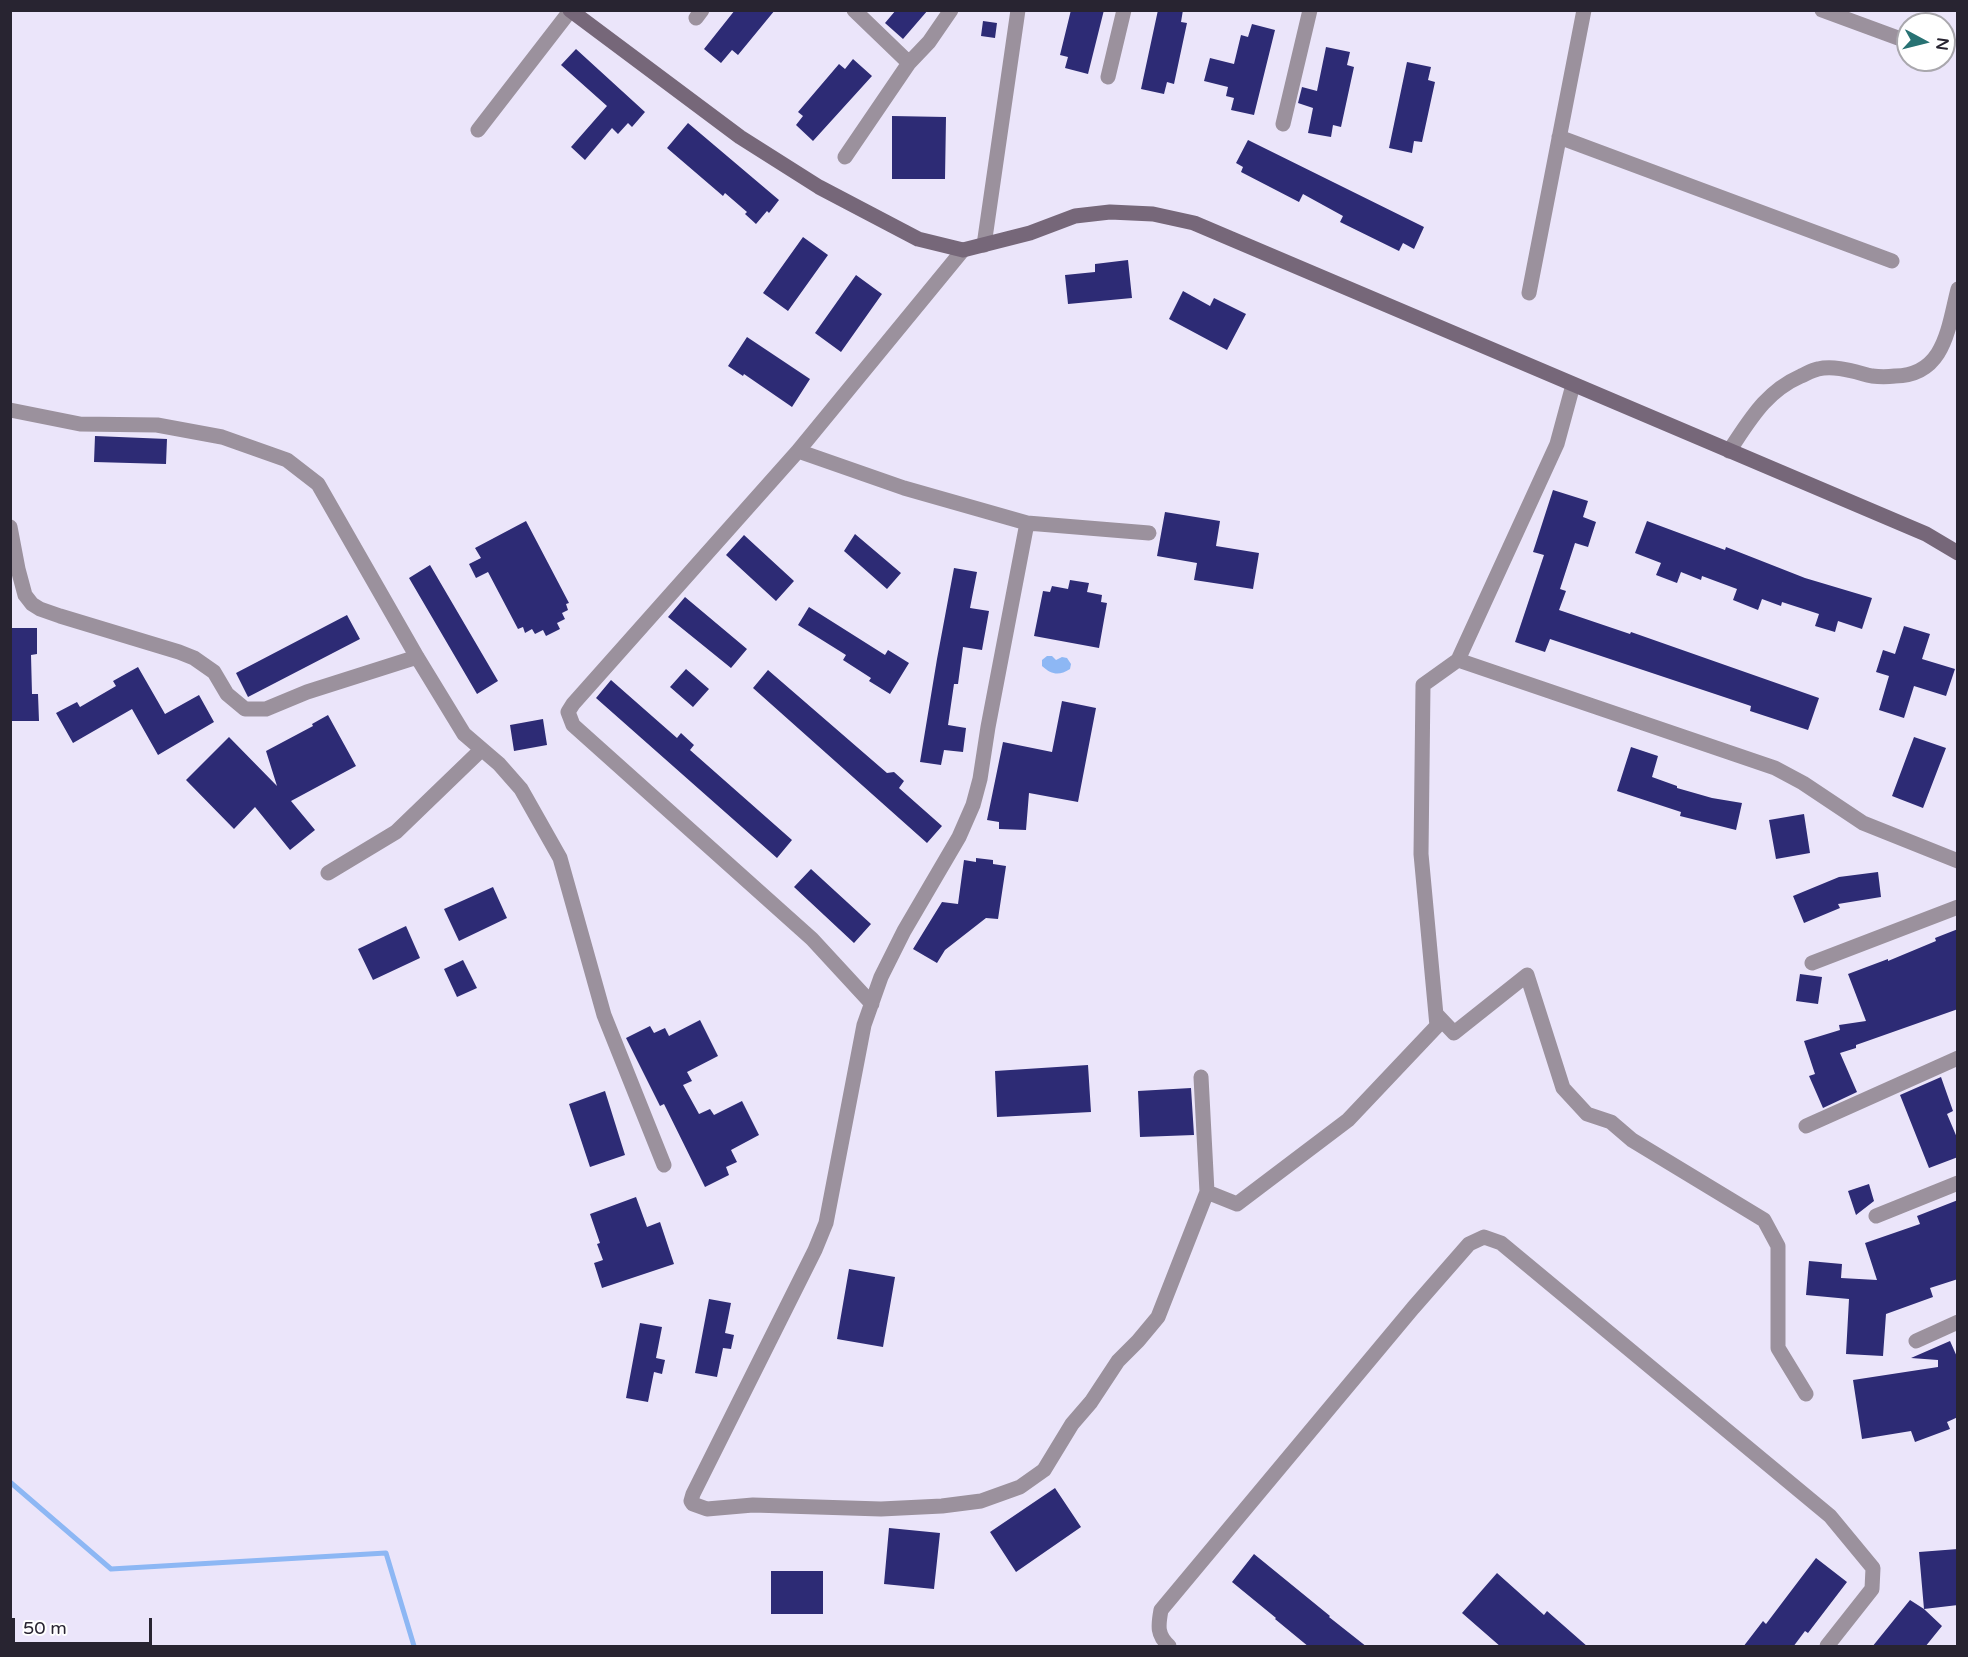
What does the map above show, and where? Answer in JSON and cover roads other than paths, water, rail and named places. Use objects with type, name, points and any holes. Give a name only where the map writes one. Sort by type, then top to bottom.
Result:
[{"type":"main road","points":[[570,11],[740,137],[819,187],[918,238],[963,250],[1030,233],[1075,216],[1110,212],[1153,214],[1194,223],[1926,534],[1958,553]]},
{"type":"street","points":[[854,10],[909,63]]},
{"type":"street","points":[[845,157],[909,63],[929,42],[951,10]]},
{"type":"street","points":[[984,244],[1018,10]]},
{"type":"street","points":[[1108,77],[1124,10]]},
{"type":"street","points":[[1283,124],[1310,10]]},
{"type":"street","points":[[1529,293],[1584,10]]},
{"type":"street","points":[[1822,10],[1896,37]]},
{"type":"street","points":[[478,130],[570,11]]},
{"type":"street","points":[[1559,137],[1892,261]]},
{"type":"street","points":[[872,1004],[812,939],[573,725],[568,712],[798,451],[963,250]]},
{"type":"street","points":[[1729,451],[1764,400],[1785,383],[1818,369],[1840,369],[1879,377],[1902,376],[1918,372],[1931,364],[1947,332],[1958,289]]},
{"type":"street","points":[[1207,1192],[1238,1204],[1348,1120],[1437,1026],[1421,854],[1423,686],[1458,660],[1557,444],[1574,385]]},
{"type":"street","points":[[10,410],[80,424],[157,425],[222,438],[287,460],[318,484],[464,734],[499,764],[520,789],[560,858],[604,1015],[664,1165]]},
{"type":"street","points":[[798,451],[904,488],[1028,523],[1149,533]]},
{"type":"street","points":[[1028,523],[980,779],[973,805],[959,837],[904,931],[881,977],[864,1024],[826,1223],[693,1494],[691,1501],[693,1504],[707,1509],[753,1505],[881,1509],[942,1506],[981,1501],[1020,1487],[1044,1470],[1071,1424],[1091,1402],[1118,1361],[1158,1317],[1207,1192],[1201,1077]]},
{"type":"street","points":[[10,527],[25,595],[32,604],[60,616],[194,658],[214,672],[227,694],[245,709],[266,709],[357,675],[417,657]]},
{"type":"street","points":[[1458,660],[1775,768],[1803,783],[1863,824],[1958,861]]},
{"type":"street","points":[[328,873],[396,832],[481,750]]},
{"type":"street","points":[[1812,963],[1958,907]]},
{"type":"street","points":[[1436,1014],[1454,1033],[1527,975],[1563,1088],[1587,1114],[1611,1122],[1632,1140],[1764,1220],[1778,1246],[1778,1348],[1806,1394]]},
{"type":"street","points":[[1806,1126],[1958,1058]]},
{"type":"street","points":[[1876,1216],[1958,1183]]},
{"type":"street","points":[[1169,1647],[1163,1641],[1158,1629],[1161,1610],[1405,1317],[1469,1244],[1484,1237],[1501,1243],[1830,1516],[1874,1568],[1872,1589],[1827,1647]]},
{"type":"street","points":[[1916,1341],[1958,1322]]},
{"type":"water","points":[[1047,656],[1052,656],[1056,660],[1062,657],[1067,658],[1071,664],[1070,669],[1059,674],[1049,671],[1042,666],[1042,660]]},
{"type":"waterway","points":[[10,1482],[111,1569],[386,1553],[414,1646]]}]
